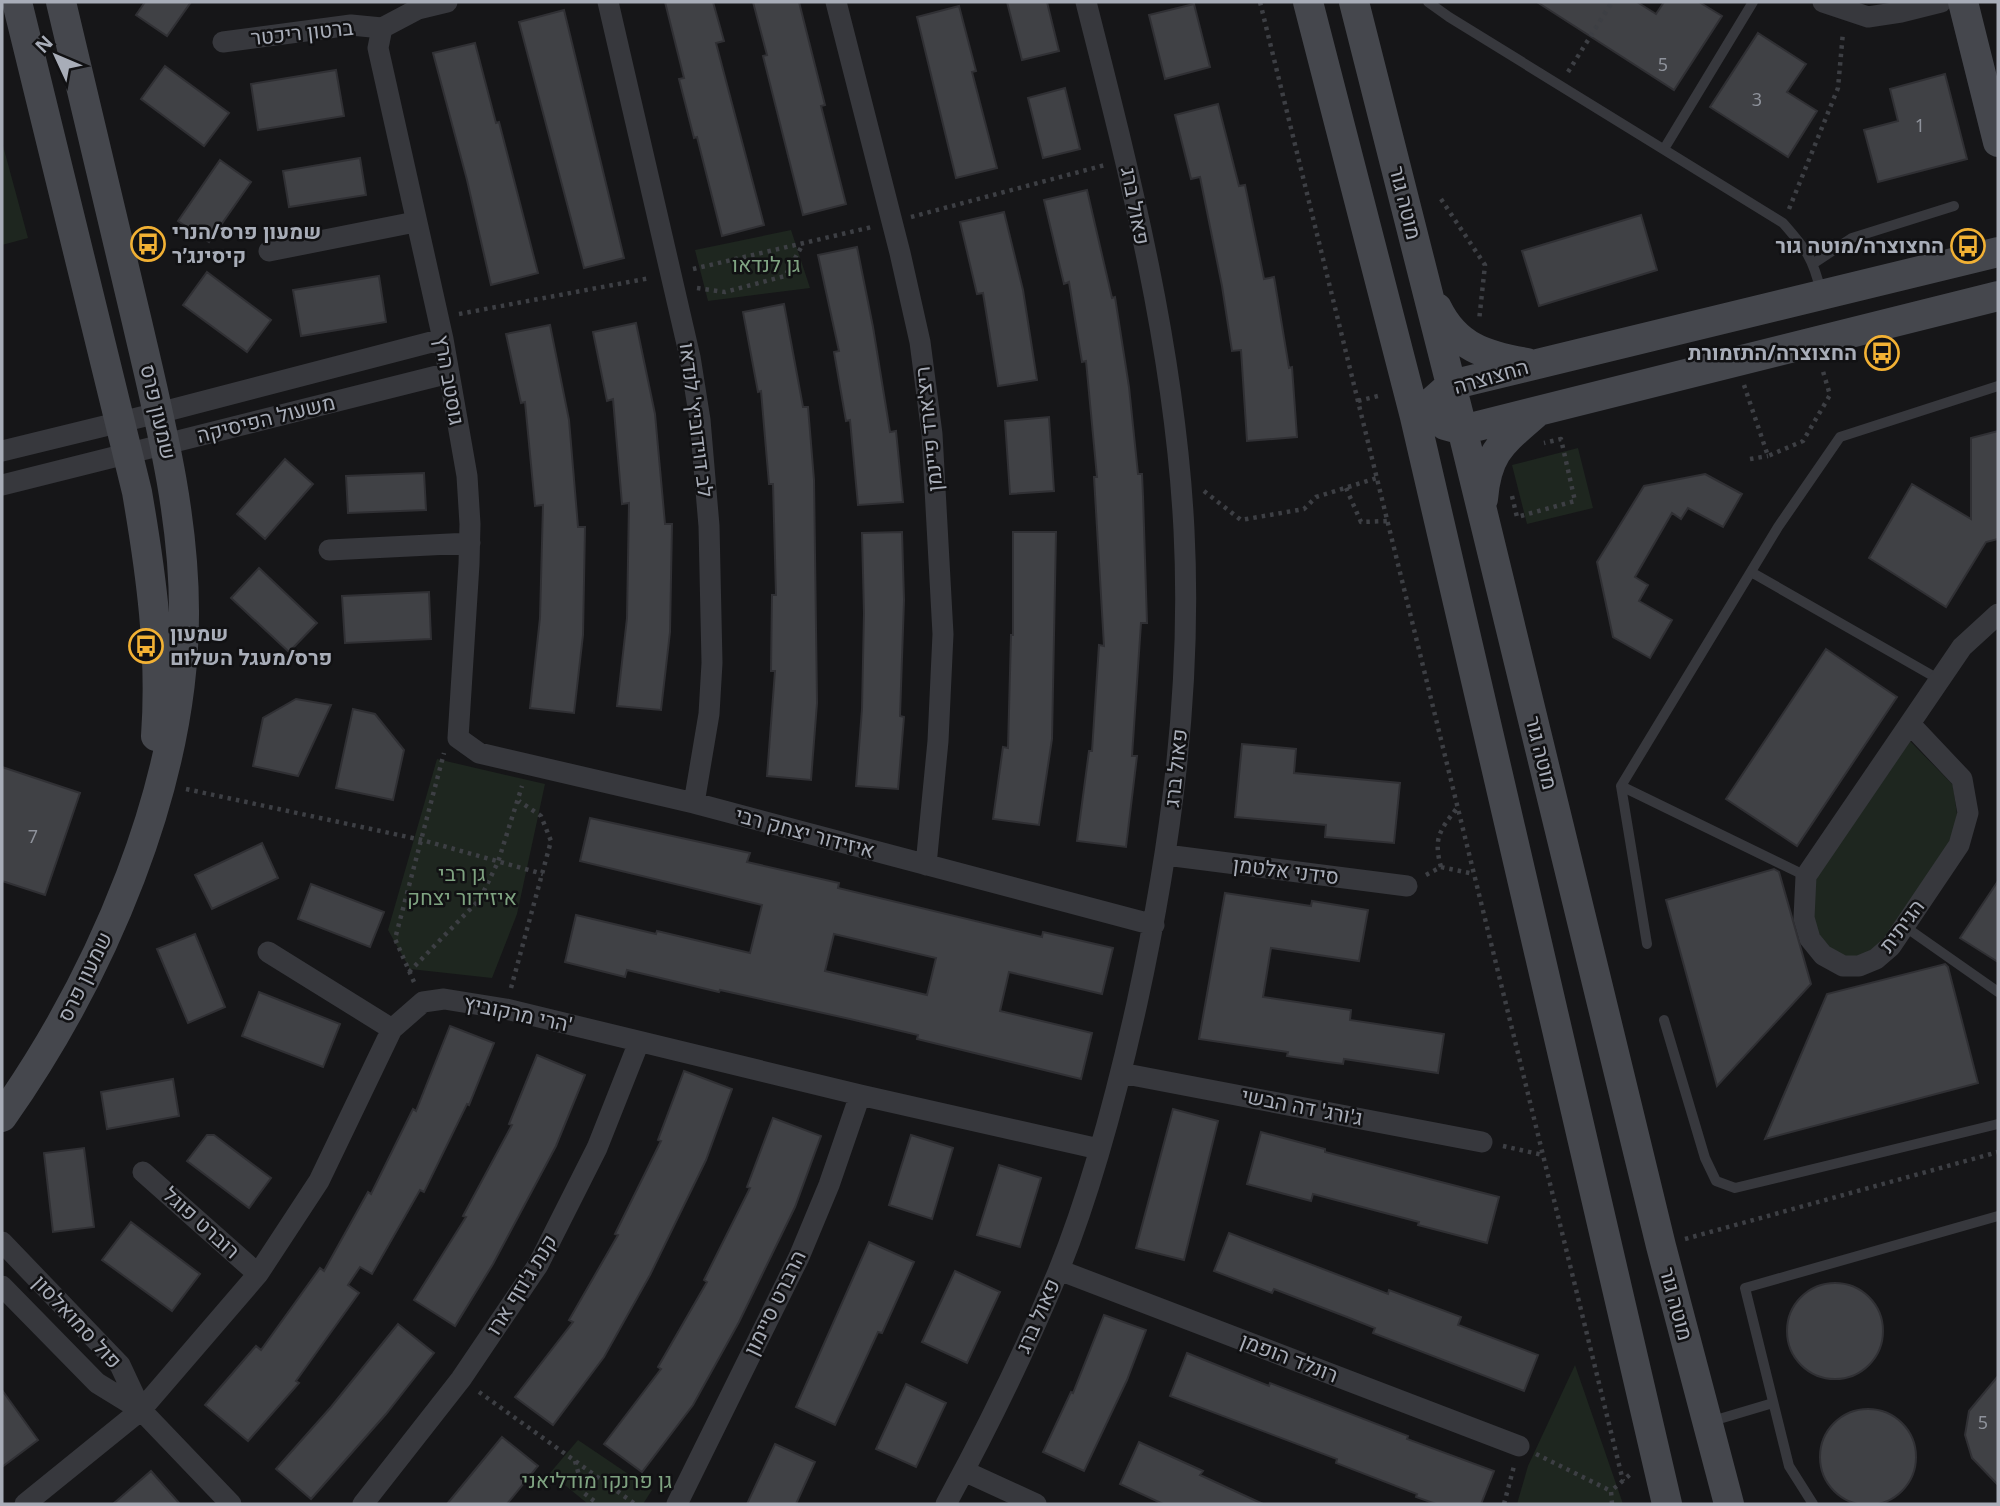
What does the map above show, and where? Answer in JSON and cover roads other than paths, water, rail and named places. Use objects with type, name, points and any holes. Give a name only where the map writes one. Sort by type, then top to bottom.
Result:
[{"type":"street","name":"שמעון פרס","points":[[17,2],[121,422],[152,573],[157,636],[156,726],[148,827]]},
{"type":"street","name":"שמעון פרס","points":[[2,1117],[56,1035],[114,916],[148,827],[177,704],[184,611],[172,472],[61,2]]},
{"type":"street","points":[[382,28],[418,9],[447,2]]},
{"type":"street","name":"לב דוידוביץ' לנדאו","points":[[608,2],[690,357],[701,420],[711,581],[712,663],[709,714],[694,803]]},
{"type":"street","name":"ריצ'ארד פיינמן","points":[[836,2],[920,342],[932,434],[943,634],[938,741],[926,865]]},
{"type":"street","name":"פאול ברג","points":[[946,1504],[1019,1360],[1059,1270],[1121,1073],[1154,925],[1166,855],[1185,675],[1184,527],[1163,347],[1126,159],[1086,2]]},
{"type":"street","name":"מוטה גור","points":[[1308,2],[1415,417],[1667,1504]]},
{"type":"street","name":"מוטה גור","points":[[1354,2],[1463,429],[1661,1246],[1729,1504]]},
{"type":"street","points":[[1823,2],[1868,17],[1941,2]]},
{"type":"street","points":[[1963,2],[1998,142]]},
{"type":"street","name":"ברטון ריכטר","points":[[223,42],[351,25],[382,28]]},
{"type":"street","name":"גוסטב הרץ","points":[[382,28],[378,48],[440,328],[467,476],[470,544],[458,737]]},
{"type":"street","points":[[269,251],[415,222]]},
{"type":"street","name":"החצוצרה","points":[[1415,417],[1451,385],[1998,252]]},
{"type":"street","points":[[1427,291],[1446,326],[1469,345],[1491,357],[1534,365]]},
{"type":"street","name":"החצוצרה","points":[[1415,417],[1463,429],[1998,296]]},
{"type":"street","name":"משעול הפיסיקה","points":[[2,451],[158,413],[440,328]]},
{"type":"street","name":"משעול הפיסיקה","points":[[2,485],[449,373]]},
{"type":"street","points":[[1482,513],[1485,475],[1492,457],[1508,438],[1539,411]]},
{"type":"street","points":[[329,550],[470,544]]},
{"type":"street","points":[[1805,876],[1962,647],[1998,614]]},
{"type":"street","name":"הגיתית","points":[[1805,876],[1804,918],[1810,939],[1823,955],[1843,967],[1859,966],[1876,959],[1891,946],[1959,845],[1968,813],[1962,779],[1910,724]]},
{"type":"street","name":"איזידור יצחק רבי","points":[[458,737],[480,753],[694,803],[1154,925]]},
{"type":"street","name":"סידני אלטמן","points":[[1166,855],[1406,886]]},
{"type":"street","points":[[25,1504],[141,1410],[258,1274],[319,1181],[392,1029],[268,952]]},
{"type":"street","name":"הרי מרקוביץ'","points":[[392,1029],[423,1002],[444,999],[506,1009],[860,1095],[1099,1149]]},
{"type":"street","name":"קנת ג'וזף ארו","points":[[363,1504],[461,1379],[538,1265],[597,1148],[639,1042]]},
{"type":"street","name":"ג'ורג' דה הבשי","points":[[1121,1073],[1482,1142]]},
{"type":"street","name":"הרברט סיימון","points":[[677,1504],[799,1257],[830,1185],[860,1095]]},
{"type":"street","name":"רוברט פוגל","points":[[143,1172],[258,1274]]},
{"type":"street","name":"פול סמואלסון","points":[[2,1242],[120,1365],[141,1410]]},
{"type":"street","name":"רונלד הופמן","points":[[1059,1270],[1519,1446]]},
{"type":"street","name":"פול סמואלסון","points":[[2,1286],[97,1383],[141,1410],[231,1504]]},
{"type":"street","points":[[964,1471],[1036,1504]]},
{"type":"lane","points":[[1428,2],[1783,223],[1814,263],[1822,295]]},
{"type":"lane","points":[[1664,149],[1753,2]]},
{"type":"lane","points":[[1814,263],[1852,238],[1954,206]]},
{"type":"lane","points":[[1647,944],[1621,786],[1778,527],[1840,437],[1998,386]]},
{"type":"lane","points":[[1751,572],[1940,680]]},
{"type":"lane","points":[[1621,786],[1805,876]]},
{"type":"lane","points":[[1904,926],[1998,992]]},
{"type":"lane","points":[[1664,1020],[1705,1158],[1716,1181],[1735,1188],[1998,1124]]},
{"type":"lane","points":[[1813,1504],[1788,1466],[1745,1288],[1998,1216]]},
{"type":"lane","points":[[1708,1423],[1773,1403]]},
{"type":"place","name":"שמעון פרס/הנרי קיסינג׳ר","points":[[148,244]]},
{"type":"place","name":"החצוצרה/מוטה גור","points":[[1968,246]]},
{"type":"place","name":"החצוצרה/התזמורת","points":[[1882,353]]},
{"type":"place","name":"שמעון פרס/מעגל השלום","points":[[146,646]]},
{"type":"park label","name":"גן לנדאו","points":[[766,265]]},
{"type":"park label","name":"גן רבי איזידור יצחק","points":[[462,886]]},
{"type":"park label","name":"גן פרנקו מודליאני","points":[[597,1481]]}]
